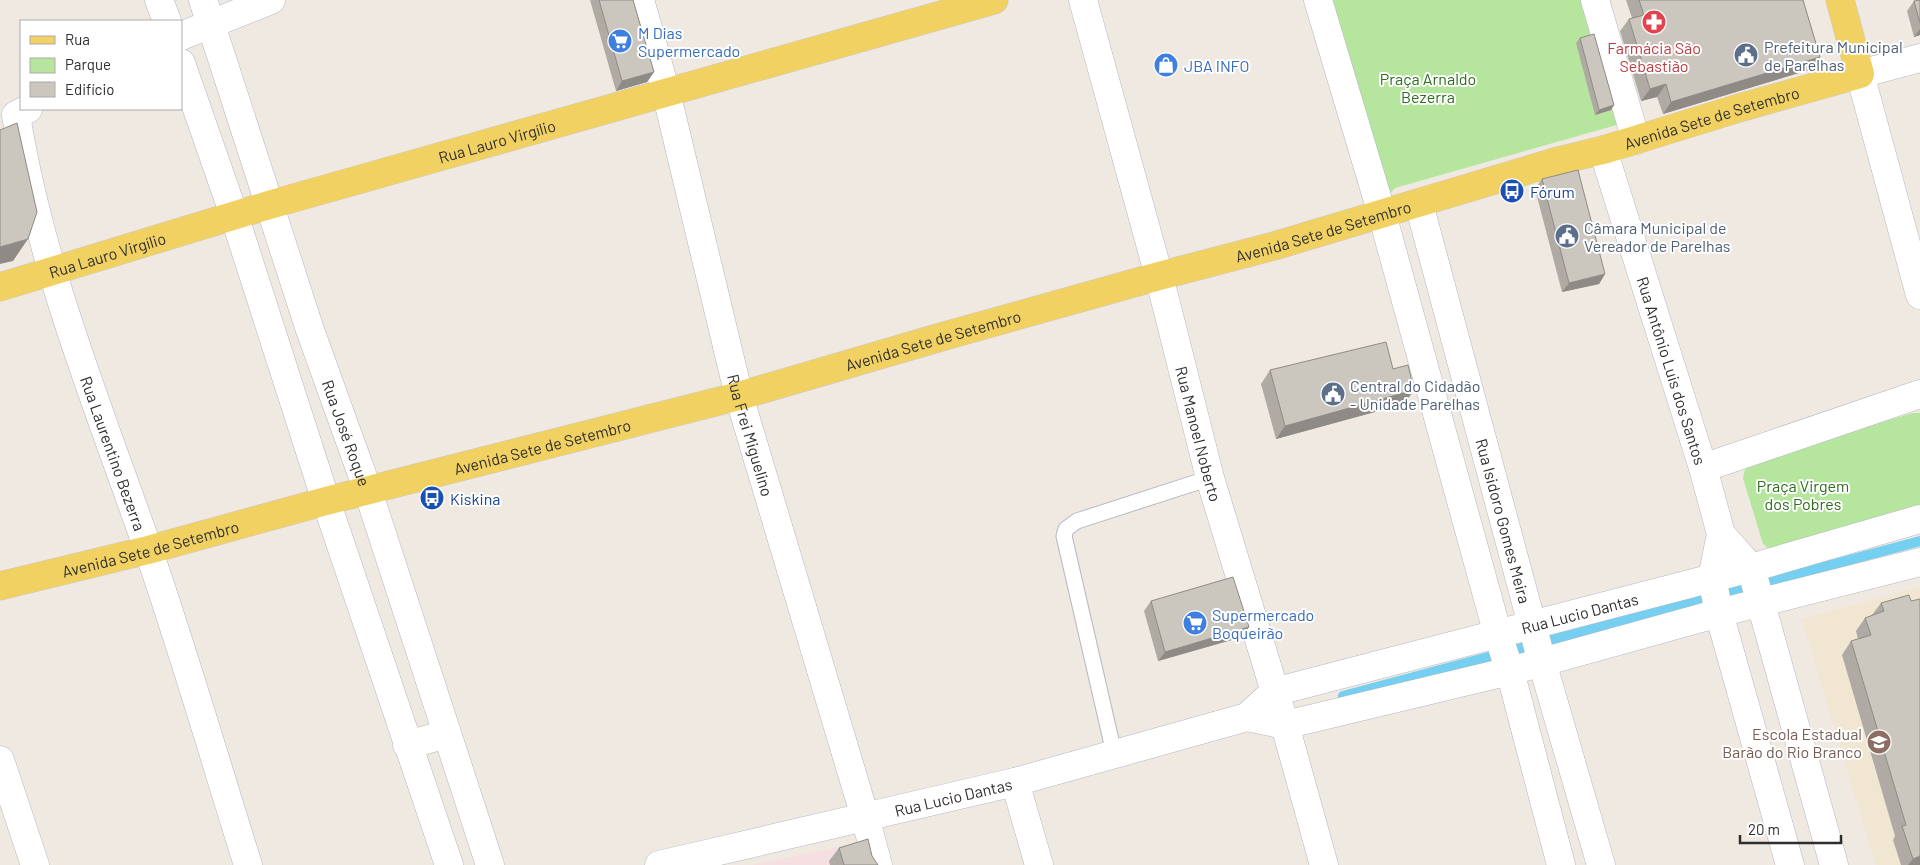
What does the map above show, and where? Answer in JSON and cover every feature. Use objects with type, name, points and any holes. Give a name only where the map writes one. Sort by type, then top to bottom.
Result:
[{"type":"main road","name":"Rua Lauro Virgílio","points":[[0,287],[234,215],[994,0]]},
{"type":"main road","points":[[1840,0],[1860,74]]},
{"type":"main road","name":"Avenida Sete de Setembro","points":[[0,586],[148,550],[326,501],[739,396],[941,337],[1274,246],[1558,161],[1603,150],[1739,108],[1860,74]]},
{"type":"street","points":[[159,0],[167,20]]},
{"type":"street","points":[[182,35],[207,12],[271,0]]},
{"type":"street","name":"Rua Frei Miguelino","points":[[640,0],[666,92],[739,396],[878,865]]},
{"type":"street","name":"Rua Manoel Noberto","points":[[1083,0],[1159,276],[1210,478],[1285,725],[1324,865]]},
{"type":"street","points":[[1318,0],[1382,214],[1498,635],[1510,671],[1561,865]]},
{"type":"street","points":[[1595,0],[1636,140]]},
{"type":"street","name":"Rua José Roque","points":[[207,12],[310,330],[368,491],[490,865]]},
{"type":"street","points":[[1920,58],[1860,74],[1920,296]]},
{"type":"street","points":[[182,66],[234,215],[326,501],[449,865]]},
{"type":"street","name":"Rua Laurentino Bezerra","points":[[15,115],[52,271],[92,394],[148,550],[248,865]]},
{"type":"street","name":"Rua Antônio Luis dos Santos","points":[[1603,150],[1703,468],[1721,534],[1751,568]]},
{"type":"street","name":"Rua Isidoro Gomes Meira","points":[[1419,204],[1542,662],[1601,865]]},
{"type":"street","points":[[1703,468],[1920,394]]},
{"type":"street","name":"Rua Lucio Dantas","points":[[674,863],[1015,782],[1247,717],[1274,692],[1751,568],[1920,519]]},
{"type":"street","name":"Rua Antônio Luis dos Santos","points":[[1712,578],[1721,534]]},
{"type":"street","name":"Rua Lucio Dantas","points":[[1247,717],[1285,725],[1510,671],[1719,613],[1920,562]]},
{"type":"street","points":[[1751,568],[1834,865]]},
{"type":"street","points":[[1712,578],[1719,613],[1790,865]]},
{"type":"street","points":[[408,745],[446,734]]},
{"type":"street","points":[[0,760],[35,865]]},
{"type":"street","points":[[1015,782],[1039,865]]},
{"type":"lane","points":[[1114,754],[1064,536],[1066,529],[1077,521],[1210,478]]},
{"type":"shaded area","name":"Escola Estadual Barão do Rio Branco","points":[[1920,587],[1920,865],[1876,865],[1802,619]]},
{"type":"shaded area","points":[[857,843],[864,865],[752,865]]},
{"type":"green space","name":"Praça Arnaldo Bezerra","points":[[1311,0],[1610,0],[1631,79],[1620,124],[1395,188],[1374,212]]},
{"type":"green space","name":"Praça Virgem dos Pobres","points":[[1913,413],[1920,413],[1920,509],[1771,551],[1763,544],[1743,478],[1745,469],[1754,459]]},
{"type":"building","name":"M Dias Supermercado","points":[[599,0],[633,0],[654,72],[622,81]]},
{"type":"building","name":"Prefeitura Municipal de Parelhas","points":[[1639,0],[1803,0],[1820,57],[1671,102],[1666,84],[1650,89],[1629,19],[1644,15]]},
{"type":"building","points":[[1920,0],[1920,23],[1914,1]]},
{"type":"building","points":[[1594,34],[1614,105],[1599,110],[1580,38]]},
{"type":"building","points":[[17,123],[37,212],[28,239],[0,247],[0,130]]},
{"type":"building","name":"Câmara Municipal de Vereador de Parelhas","points":[[1578,170],[1605,274],[1569,283],[1542,179]]},
{"type":"building","name":"Central do Cidadão - Unidade Parelhas","points":[[1386,342],[1393,369],[1408,365],[1414,390],[1285,426],[1270,370]]},
{"type":"building","name":"Supermercado Boqueirão","points":[[1233,577],[1249,627],[1165,652],[1151,601]]},
{"type":"building","points":[[1909,595],[1911,601],[1920,599],[1920,856],[1913,859],[1902,826],[1906,825],[1851,641],[1871,635],[1865,618],[1884,611],[1881,603]]},
{"type":"building","points":[[868,839],[872,856],[878,865],[844,865],[839,848]]},
{"type":"waterway","points":[[1343,696],[1920,541]]},
{"type":"place","name":"Farmácia São Sebastião","points":[[1654,22]]},
{"type":"place","name":"M Dias Supermercado","points":[[620,41]]},
{"type":"place","name":"Prefeitura Municipal de Parelhas","points":[[1746,55]]},
{"type":"place","name":"JBA INFO","points":[[1166,65]]},
{"type":"place","name":"Fórum","points":[[1512,191]]},
{"type":"place","name":"Câmara Municipal de Vereador de Parelhas","points":[[1567,236]]},
{"type":"place","name":"Central do Cidadão - Unidade Parelhas","points":[[1333,394]]},
{"type":"place","name":"Kiskina","points":[[432,498]]},
{"type":"place","name":"Supermercado Boqueirão","points":[[1195,623]]},
{"type":"place","name":"Escola Estadual Barão do Rio Branco","points":[[1879,742]]}]
